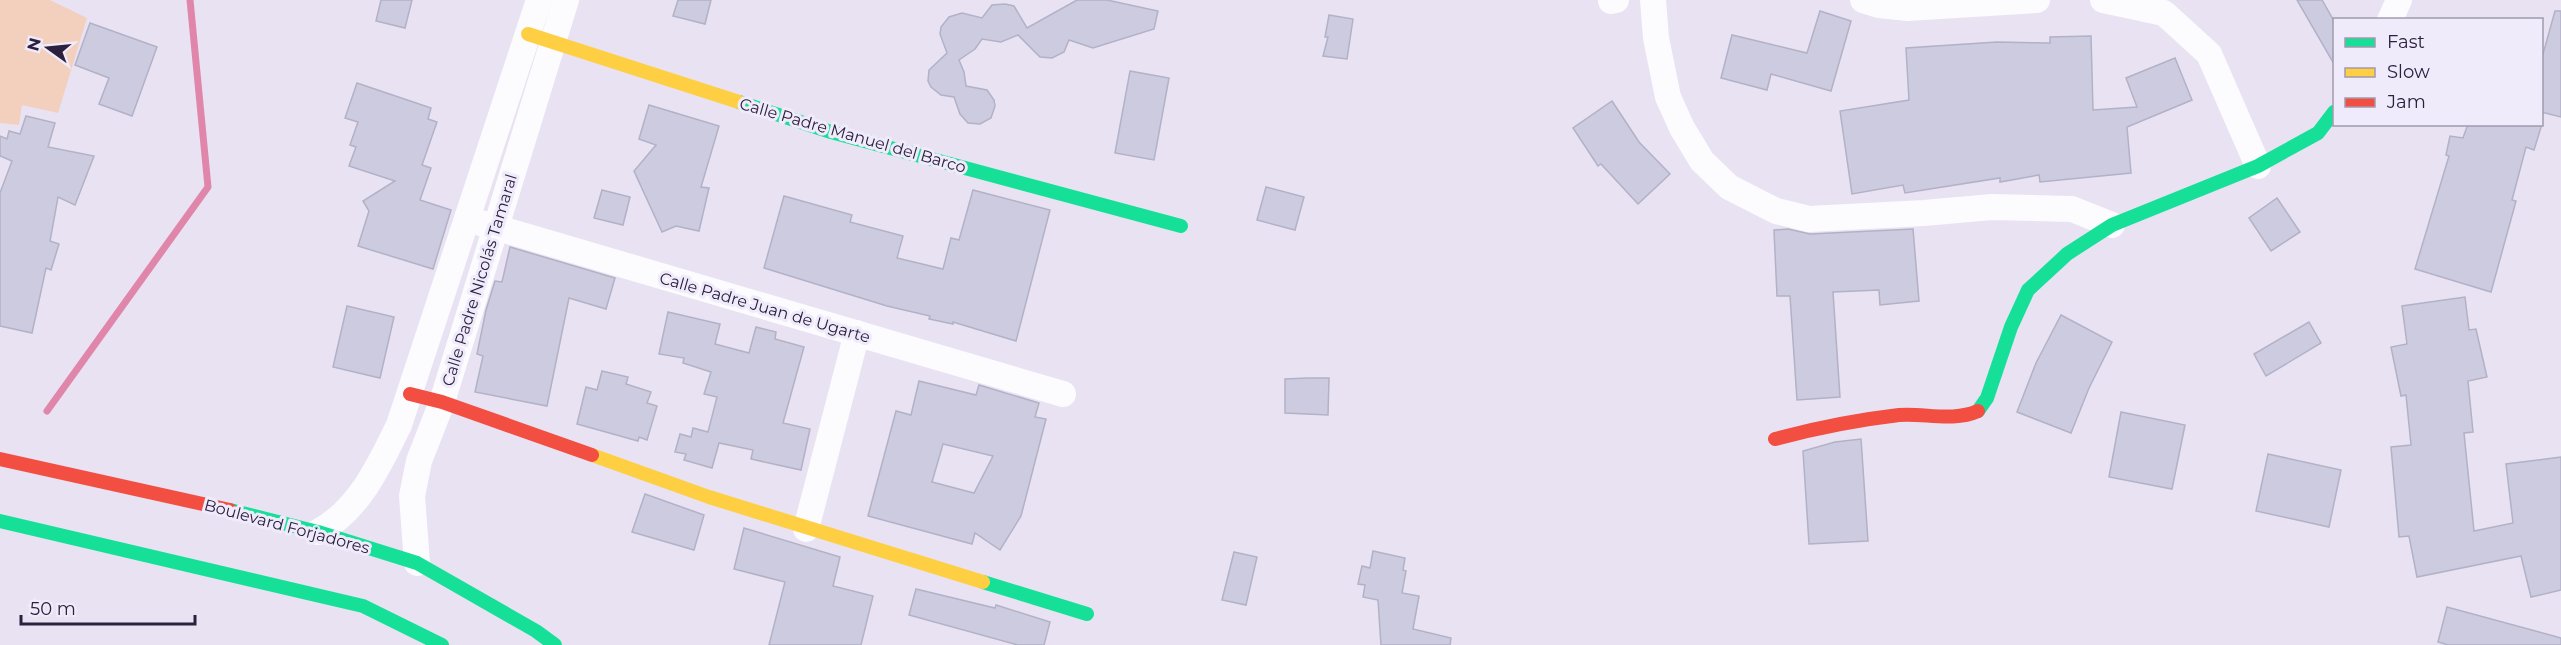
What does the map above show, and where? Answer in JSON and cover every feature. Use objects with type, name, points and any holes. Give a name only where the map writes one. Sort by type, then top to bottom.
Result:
[{"type":"street","name":"Calle Padre Nicolás Tamaral","points":[[417,563],[412,496],[419,461],[442,402],[494,227],[540,38],[539,0]]},
{"type":"street","points":[[1653,0],[1656,39],[1668,98],[1682,128],[1702,161],[1729,187],[1776,211],[1809,219],[1992,207],[2072,209],[2112,225]]},
{"type":"street","points":[[1863,0],[1879,5],[1908,8],[2037,0]]},
{"type":"street","points":[[2103,0],[2164,13],[2209,54],[2258,166]]},
{"type":"street","points":[[2391,18],[2399,0]]},
{"type":"street","name":"Calle Padre Nicolás Tamaral","points":[[318,532],[336,523],[348,510],[375,472],[399,425],[467,219],[540,38],[561,1]]},
{"type":"street","name":"Calle Padre Manuel del Barco","points":[[540,38],[831,132],[1181,226]]},
{"type":"street","points":[[1775,439],[1831,424],[1902,415],[1963,416],[1977,412],[1987,398],[2011,327],[2028,291],[2067,254],[2112,225],[2258,166],[2318,133],[2333,113]]},
{"type":"street","name":"Calle Padre Juan de Ugarte","points":[[467,219],[1064,393]]},
{"type":"street","points":[[806,529],[857,333]]},
{"type":"street","points":[[410,394],[442,402],[806,529],[926,563],[1087,614]]},
{"type":"street","name":"Boulevard Forjadores","points":[[0,459],[215,506],[318,532],[417,563],[536,631],[555,645]]},
{"type":"street","points":[[0,521],[363,606],[442,645]]},
{"type":"shaded area","points":[[0,0],[50,0],[87,18],[58,113],[22,105],[19,125],[0,123]]},
{"type":"building","points":[[381,0],[412,0],[405,28],[376,21]]},
{"type":"building","points":[[678,0],[711,0],[705,24],[673,16]]},
{"type":"building","points":[[1077,0],[1107,0],[1158,11],[1154,29],[1093,48],[1069,40],[1064,52],[1052,58],[1040,57],[1018,35],[1001,42],[982,39],[975,49],[959,60],[966,86],[987,90],[994,100],[995,106],[991,118],[980,124],[968,123],[960,114],[954,97],[941,95],[931,87],[928,81],[929,70],[947,53],[940,34],[941,27],[949,17],[962,13],[982,18],[992,5],[1005,4],[1014,6],[1027,28]]},
{"type":"building","points":[[2297,0],[2322,0],[2333,19],[2333,62]]},
{"type":"building","points":[[1820,11],[1851,21],[1831,91],[1771,74],[1767,90],[1721,78],[1732,35],[1807,53]]},
{"type":"building","points":[[2555,11],[2561,11],[2561,117],[2543,112],[2543,54]]},
{"type":"building","points":[[1329,15],[1353,19],[1347,59],[1323,56],[1328,37],[1325,37]]},
{"type":"building","points":[[90,23],[157,47],[132,116],[99,104],[109,78],[75,65]]},
{"type":"building","points":[[2091,36],[2093,110],[2137,107],[2126,78],[2175,58],[2192,100],[2127,127],[2131,173],[2040,182],[2039,175],[2000,182],[2000,178],[1905,193],[1903,185],[1852,194],[1840,111],[1909,100],[1906,48],[1997,42],[2050,43],[2050,37]]},
{"type":"building","points":[[1130,71],[1169,78],[1154,160],[1115,153]]},
{"type":"building","points":[[357,83],[431,108],[428,119],[437,122],[422,165],[431,168],[420,200],[451,210],[433,269],[358,246],[369,211],[363,201],[395,181],[349,166],[356,147],[350,145],[358,122],[345,118]]},
{"type":"building","points":[[1612,101],[1639,142],[1670,174],[1638,204],[1601,164],[1598,166],[1573,128]]},
{"type":"building","points":[[649,105],[719,126],[701,187],[709,188],[699,231],[676,226],[662,232],[634,171],[656,145],[639,139]]},
{"type":"building","points":[[26,116],[55,123],[48,147],[94,156],[75,205],[58,197],[50,241],[59,244],[51,270],[46,268],[32,333],[0,326],[0,193],[12,161],[0,156],[0,136],[7,139],[9,131],[20,134]]},
{"type":"building","points":[[2467,126],[2541,126],[2534,150],[2526,147],[2512,200],[2516,201],[2491,292],[2415,269],[2449,156],[2446,155],[2450,136],[2463,138]]},
{"type":"building","points":[[1266,187],[1304,197],[1295,230],[1257,220]]},
{"type":"building","points":[[602,190],[630,197],[623,225],[594,218]]},
{"type":"building","points":[[973,190],[1050,210],[1016,341],[953,322],[953,324],[929,319],[930,316],[887,306],[764,268],[784,196],[852,215],[850,222],[903,236],[897,258],[943,269],[951,238],[959,240]]},
{"type":"building","points":[[2277,198],[2300,232],[2271,251],[2249,218]]},
{"type":"building","points":[[1788,229],[1810,234],[1913,229],[1919,301],[1880,305],[1879,290],[1833,292],[1840,397],[1797,400],[1790,296],[1777,296],[1774,230]]},
{"type":"building","points":[[510,247],[615,278],[606,309],[569,298],[547,406],[475,392],[483,356],[477,354],[486,310],[495,281],[502,282]]},
{"type":"building","points":[[2465,297],[2469,330],[2476,329],[2487,377],[2468,381],[2473,432],[2464,433],[2474,531],[2513,523],[2506,464],[2561,457],[2561,590],[2531,597],[2521,556],[2417,577],[2409,536],[2399,537],[2391,447],[2411,445],[2406,395],[2401,396],[2391,347],[2407,344],[2402,306]]},
{"type":"building","points":[[347,306],[394,317],[380,378],[333,367]]},
{"type":"building","points":[[668,312],[720,324],[715,344],[749,353],[756,327],[776,332],[775,339],[804,347],[783,423],[810,429],[801,470],[751,459],[753,450],[719,443],[712,468],[684,460],[686,454],[675,452],[680,434],[691,437],[693,428],[708,432],[717,397],[704,394],[711,372],[683,363],[684,358],[659,354]]},
{"type":"building","points":[[2061,315],[2112,342],[2089,388],[2071,433],[2017,412],[2036,363]]},
{"type":"building","points":[[2309,322],[2321,343],[2266,376],[2254,354]]},
{"type":"building","points":[[602,371],[628,377],[626,384],[651,392],[647,403],[657,406],[647,440],[639,437],[638,441],[577,424],[586,387],[597,390]]},
{"type":"building","points":[[1329,378],[1328,415],[1285,413],[1285,379]]},
{"type":"building","points":[[919,381],[976,395],[979,385],[1039,403],[1035,417],[1046,419],[1021,516],[1000,550],[975,533],[972,544],[868,516],[896,411],[911,415]],"holes":[[[943,444],[993,456],[974,493],[932,482]]]},
{"type":"building","points":[[2121,412],[2185,425],[2172,489],[2109,477]]},
{"type":"building","points":[[1861,439],[1868,541],[1809,544],[1803,451],[1835,442]]},
{"type":"building","points":[[2268,454],[2341,470],[2329,527],[2256,511]]},
{"type":"building","points":[[645,494],[704,515],[694,550],[632,532]]},
{"type":"building","points":[[744,528],[840,557],[833,586],[873,596],[861,645],[769,645],[785,582],[734,569]]},
{"type":"building","points":[[1373,551],[1405,558],[1403,570],[1406,571],[1402,593],[1419,596],[1413,629],[1451,638],[1450,645],[1381,645],[1378,600],[1363,597],[1365,585],[1358,584],[1362,566],[1370,568]]},
{"type":"building","points":[[1234,552],[1257,557],[1246,605],[1222,600]]},
{"type":"building","points":[[916,589],[995,608],[996,605],[1050,622],[1044,645],[1018,645],[909,615]]},
{"type":"building","points":[[2447,607],[2561,638],[2561,645],[2448,645],[2438,642]]},
{"type":"waterway","points":[[47,411],[208,187],[190,0]]},
{"type":"traffic: fast","points":[[739,102],[831,132],[1181,226]]},
{"type":"traffic: fast","points":[[1978,411],[1987,398],[2011,327],[2028,290],[2067,254],[2112,225],[2258,166],[2318,133],[2333,113]]},
{"type":"traffic: fast","points":[[230,510],[318,532],[417,563],[536,631],[555,645]]},
{"type":"traffic: fast","points":[[0,521],[363,606],[442,645]]},
{"type":"traffic: fast","points":[[983,582],[1087,614]]},
{"type":"traffic: slow","points":[[528,34],[739,102]]},
{"type":"traffic: slow","points":[[592,455],[709,497],[983,582]]},
{"type":"traffic: jam","points":[[410,394],[442,402],[592,455]]},
{"type":"traffic: jam","points":[[1775,439],[1883,417],[1959,416],[1978,411]]},
{"type":"traffic: jam","points":[[0,459],[230,510]]}]
